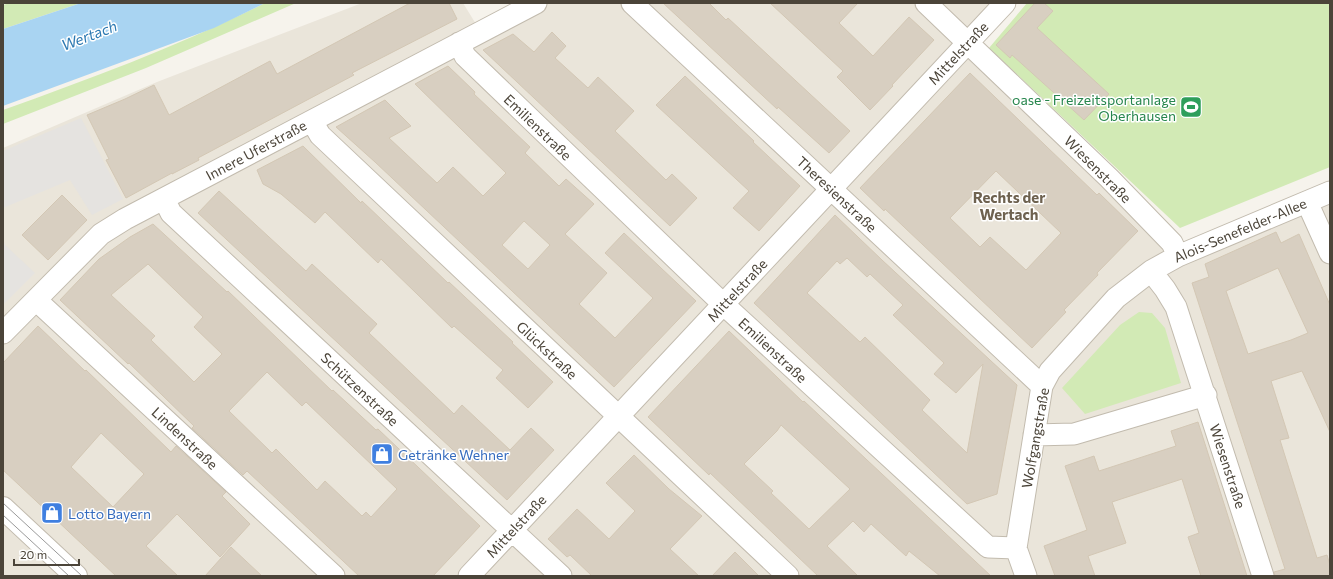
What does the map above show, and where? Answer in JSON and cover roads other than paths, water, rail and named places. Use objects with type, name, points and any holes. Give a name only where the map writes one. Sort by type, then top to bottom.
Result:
[{"type":"street","name":"Innere Uferstraße","points":[[3,333],[101,234],[164,199],[536,3]]},
{"type":"street","name":"Theresienstraße","points":[[632,3],[1042,386]]},
{"type":"street","name":"Wiesenstraße","points":[[926,3],[1109,178],[1172,243],[1178,256]]},
{"type":"street","name":"Mittelstraße","points":[[470,576],[1005,3]]},
{"type":"street","name":"Emilienstraße","points":[[459,43],[465,56],[723,304],[988,547],[1016,548]]},
{"type":"street","name":"Glückstraße","points":[[312,121],[320,136],[788,576]]},
{"type":"street","name":"Alois-Senefelder-Allee","points":[[1151,271],[1178,256],[1330,192]]},
{"type":"street","name":"Schützenstraße","points":[[164,199],[171,213],[561,576]]},
{"type":"street","points":[[1307,202],[1330,253]]},
{"type":"street","name":"Wiesenstraße","points":[[1151,271],[1165,289],[1176,307],[1206,395],[1263,576]]},
{"type":"street","name":"Wolfgangstraße","points":[[1026,576],[1016,548],[1042,386],[1050,371],[1116,298],[1151,271]]},
{"type":"street","name":"Lindenstraße","points":[[36,300],[334,576]]},
{"type":"street","points":[[1034,435],[1074,434],[1206,395]]},
{"type":"street","points":[[3,508],[66,573]]},
{"type":"water","name":"Wertach","points":[[81,3],[265,3],[214,28],[3,106],[3,29]]},
{"type":"tram line","points":[[3,503],[82,576]]},
{"type":"tram line","points":[[3,515],[69,576]]},
{"type":"place","name":"oase - Freizeitsportanlage Oberhausen","points":[[1191,107]]},
{"type":"place","name":"Getränke Wehner","points":[[382,454]]},
{"type":"place","name":"Lotto Bayern","points":[[52,513]]},
{"type":"district","name":"Rechts der Wertach","points":[[1009,206]]}]
